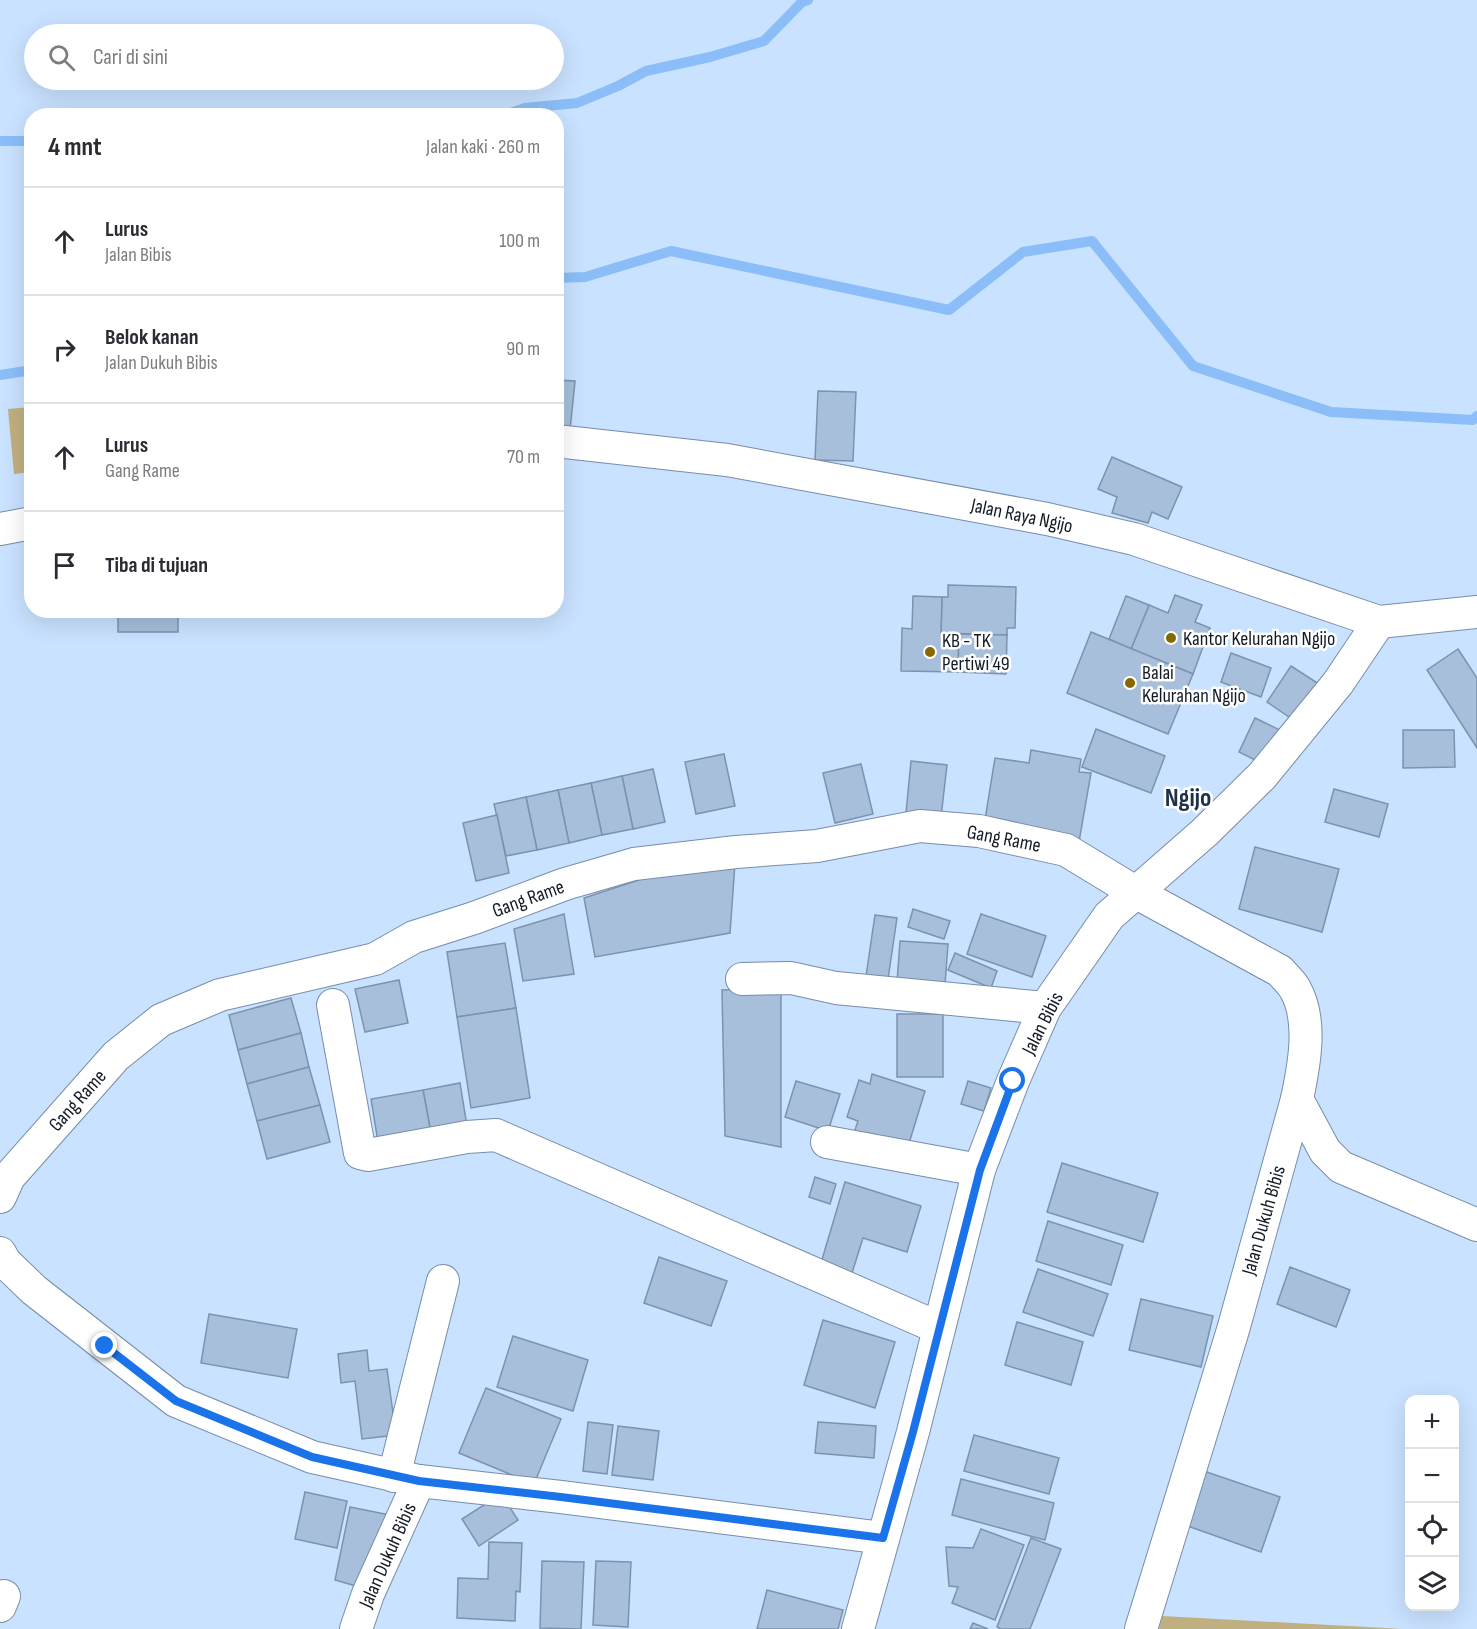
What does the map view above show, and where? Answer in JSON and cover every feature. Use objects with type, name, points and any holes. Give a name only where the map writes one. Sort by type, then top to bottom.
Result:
[{"type":"street","name":"Jalan Raya Ngijo","points":[[564,442],[727,460],[1047,519],[1134,539],[1379,622],[1477,612]]},
{"type":"street","points":[[0,529],[24,524]]},
{"type":"street","name":"Jalan Bibis","points":[[858,1629],[980,1170],[1013,1081],[1045,1008],[1109,916],[1205,832],[1262,776],[1338,684],[1379,622]]},
{"type":"street","name":"Gang Rame","points":[[0,1197],[9,1177],[116,1056],[161,1020],[220,995],[375,959],[414,937],[474,918],[565,884],[634,864],[736,852],[817,846],[920,826],[979,831],[1066,850],[1135,891]]},
{"type":"street","name":"Jalan Dukuh Bibis","points":[[1135,891],[1280,971],[1295,989],[1304,1012],[1305,1036],[1297,1099],[1233,1330],[1141,1629]]},
{"type":"street","points":[[742,979],[791,978],[836,988],[1045,1008]]},
{"type":"street","points":[[333,1005],[360,1153],[368,1155],[467,1137],[496,1136],[939,1328]]},
{"type":"street","points":[[1297,1099],[1325,1151],[1341,1167],[1477,1225]]},
{"type":"street","points":[[827,1142],[980,1170]]},
{"type":"street","points":[[0,1252],[5,1262],[34,1290],[176,1401],[312,1457],[406,1479],[442,1281]]},
{"type":"street","name":"Jalan Dukuh Bibis","points":[[356,1629],[406,1479],[883,1538]]},
{"type":"shaded area","points":[[24,408],[24,473],[14,474],[8,409]]},
{"type":"shaded area","points":[[1162,1616],[1386,1628],[1401,1629],[1159,1629]]},
{"type":"building","points":[[564,380],[575,381],[570,430],[564,430]]},
{"type":"building","points":[[818,391],[856,392],[853,461],[815,460]]},
{"type":"building","points":[[1112,457],[1182,487],[1168,519],[1152,512],[1148,523],[1112,513],[1117,497],[1098,489]]},
{"type":"building","points":[[948,585],[1016,587],[1015,628],[1007,628],[1007,635],[941,633],[942,597],[948,597]]},
{"type":"building","name":"Kantor Kelurahan Ngijo","points":[[1175,595],[1202,605],[1195,622],[1210,628],[1193,674],[1131,649],[1149,605],[1168,613]]},
{"type":"building","name":"KB - TK Pertiwi 49","points":[[913,596],[942,597],[941,633],[959,634],[958,672],[901,671],[902,628],[912,629]]},
{"type":"building","points":[[1126,596],[1149,605],[1131,649],[1109,639]]},
{"type":"building","points":[[118,618],[178,618],[178,632],[118,632]]},
{"type":"building","name":"Balai Kelurahan Ngijo","points":[[1091,632],[1193,674],[1168,734],[1067,693]]},
{"type":"building","points":[[959,634],[1007,635],[1006,674],[958,672]]},
{"type":"building","points":[[1458,649],[1477,678],[1477,748],[1427,670]]},
{"type":"building","points":[[1231,653],[1271,668],[1261,697],[1221,682]]},
{"type":"building","points":[[1291,666],[1319,684],[1295,721],[1267,702]]},
{"type":"building","points":[[1255,718],[1282,731],[1265,765],[1239,752]]},
{"type":"building","points":[[1096,729],[1165,756],[1151,793],[1082,767]]},
{"type":"building","points":[[1403,730],[1454,730],[1455,767],[1403,768]]},
{"type":"building","points":[[1031,750],[1081,759],[1079,772],[1091,773],[1079,842],[984,826],[995,758],[1029,763]]},
{"type":"building","points":[[724,754],[735,806],[696,814],[685,762]]},
{"type":"building","points":[[911,761],[947,765],[941,817],[906,813]]},
{"type":"building","points":[[861,764],[873,814],[835,823],[823,773]]},
{"type":"building","points":[[653,769],[665,822],[633,829],[622,776]]},
{"type":"building","points":[[622,776],[633,829],[602,835],[591,783]]},
{"type":"building","points":[[591,783],[602,835],[569,843],[558,790]]},
{"type":"building","points":[[1334,789],[1388,804],[1379,837],[1325,822]]},
{"type":"building","points":[[558,790],[569,843],[537,850],[526,797]]},
{"type":"building","points":[[526,797],[537,850],[506,856],[494,804]]},
{"type":"building","points":[[497,815],[509,873],[476,881],[463,823]]},
{"type":"building","points":[[1255,847],[1339,869],[1322,932],[1239,909]]},
{"type":"building","points":[[735,863],[730,933],[595,957],[584,898],[666,871]]},
{"type":"building","points":[[913,909],[950,921],[944,939],[908,927]]},
{"type":"building","points":[[564,914],[574,974],[523,981],[514,929]]},
{"type":"building","points":[[981,914],[1046,936],[1032,977],[967,954]]},
{"type":"building","points":[[875,915],[897,918],[888,979],[866,976]]},
{"type":"building","points":[[900,941],[948,944],[945,985],[897,982]]},
{"type":"building","points":[[505,943],[516,1008],[457,1017],[447,952]]},
{"type":"building","points":[[955,953],[997,971],[991,988],[948,970]]},
{"type":"building","points":[[399,980],[408,1023],[365,1032],[355,989]]},
{"type":"building","points":[[781,989],[781,1147],[725,1136],[722,990]]},
{"type":"building","points":[[291,998],[301,1033],[238,1050],[229,1015]]},
{"type":"building","points":[[516,1008],[530,1098],[471,1108],[457,1017]]},
{"type":"building","points":[[897,1014],[943,1014],[943,1077],[897,1077]]},
{"type":"building","points":[[301,1033],[309,1067],[247,1084],[238,1050]]},
{"type":"building","points":[[309,1067],[320,1105],[257,1121],[247,1084]]},
{"type":"building","points":[[872,1074],[925,1091],[907,1150],[854,1133],[858,1121],[847,1117],[859,1080],[870,1084]]},
{"type":"building","points":[[796,1081],[840,1094],[828,1131],[785,1117]]},
{"type":"building","points":[[968,1081],[991,1088],[984,1111],[961,1104]]},
{"type":"building","points":[[460,1083],[467,1126],[431,1133],[423,1090]]},
{"type":"building","points":[[423,1090],[431,1133],[378,1142],[371,1099]]},
{"type":"building","points":[[320,1105],[330,1142],[267,1159],[257,1121]]},
{"type":"building","points":[[1062,1163],[1158,1193],[1143,1242],[1047,1212]]},
{"type":"building","points":[[815,1177],[836,1184],[830,1204],[809,1197]]},
{"type":"building","points":[[845,1182],[921,1206],[907,1252],[863,1238],[852,1273],[821,1263]]},
{"type":"building","points":[[1048,1221],[1123,1245],[1111,1285],[1036,1261]]},
{"type":"building","points":[[659,1257],[727,1281],[711,1326],[644,1303]]},
{"type":"building","points":[[1290,1267],[1350,1290],[1336,1327],[1277,1304]]},
{"type":"building","points":[[1038,1269],[1108,1294],[1093,1336],[1023,1312]]},
{"type":"building","points":[[1141,1299],[1213,1316],[1201,1367],[1129,1350]]},
{"type":"building","points":[[209,1314],[297,1329],[288,1378],[201,1363]]},
{"type":"building","points":[[823,1320],[895,1342],[875,1408],[804,1385]]},
{"type":"building","points":[[1017,1322],[1083,1342],[1071,1385],[1005,1365]]},
{"type":"building","points":[[513,1336],[588,1360],[573,1411],[497,1387]]},
{"type":"building","points":[[367,1350],[369,1371],[387,1369],[396,1435],[362,1439],[355,1381],[341,1383],[338,1354]]},
{"type":"building","points":[[486,1388],[561,1419],[534,1484],[459,1453]]},
{"type":"building","points":[[588,1422],[613,1425],[607,1474],[583,1471]]},
{"type":"building","points":[[818,1422],[876,1426],[874,1458],[815,1453]]},
{"type":"building","points":[[618,1426],[659,1431],[653,1480],[612,1475]]},
{"type":"building","points":[[974,1435],[1059,1458],[1049,1494],[964,1471]]},
{"type":"building","points":[[1201,1470],[1280,1497],[1261,1552],[1182,1524]]},
{"type":"building","points":[[961,1479],[1054,1503],[1045,1540],[952,1515]]},
{"type":"building","points":[[305,1492],[347,1501],[337,1548],[295,1539]]},
{"type":"building","points":[[501,1494],[518,1520],[479,1546],[462,1519]]},
{"type":"building","points":[[350,1507],[400,1517],[363,1588],[335,1580]]},
{"type":"building","points":[[981,1529],[1024,1545],[995,1620],[952,1603],[958,1587],[949,1586],[946,1547],[973,1548]]},
{"type":"building","points":[[1031,1538],[1061,1549],[1030,1629],[1001,1629],[997,1627]]},
{"type":"building","points":[[489,1542],[522,1543],[520,1592],[516,1591],[515,1621],[457,1618],[458,1578],[488,1579]]},
{"type":"building","points":[[542,1561],[584,1562],[581,1629],[540,1628]]},
{"type":"building","points":[[596,1561],[631,1562],[628,1627],[593,1625]]},
{"type":"building","points":[[767,1590],[843,1610],[838,1629],[757,1629]]},
{"type":"building","points":[[973,1623],[988,1629],[970,1629]]},
{"type":"waterway","points":[[525,108],[577,103],[618,86],[646,71],[710,57],[764,41],[802,2],[808,0]]},
{"type":"waterway","points":[[0,141],[24,141]]},
{"type":"waterway","points":[[564,278],[585,277],[671,251],[949,310],[1023,252],[1092,241],[1193,366],[1331,412],[1473,420],[1477,416]]},
{"type":"waterway","points":[[0,375],[24,371]]},
{"type":"place","name":"Kantor Kelurahan Ngijo","points":[[1171,638]]},
{"type":"place","name":"KB - TK Pertiwi 49","points":[[930,652]]},
{"type":"place","name":"Balai Kelurahan Ngijo","points":[[1130,683]]},
{"type":"district","name":"Ngijo","points":[[1188,797]]},
{"type":"route","points":[[105,1346],[176,1401],[312,1457],[419,1481],[883,1538],[913,1432],[980,1170],[1013,1081]]}]
